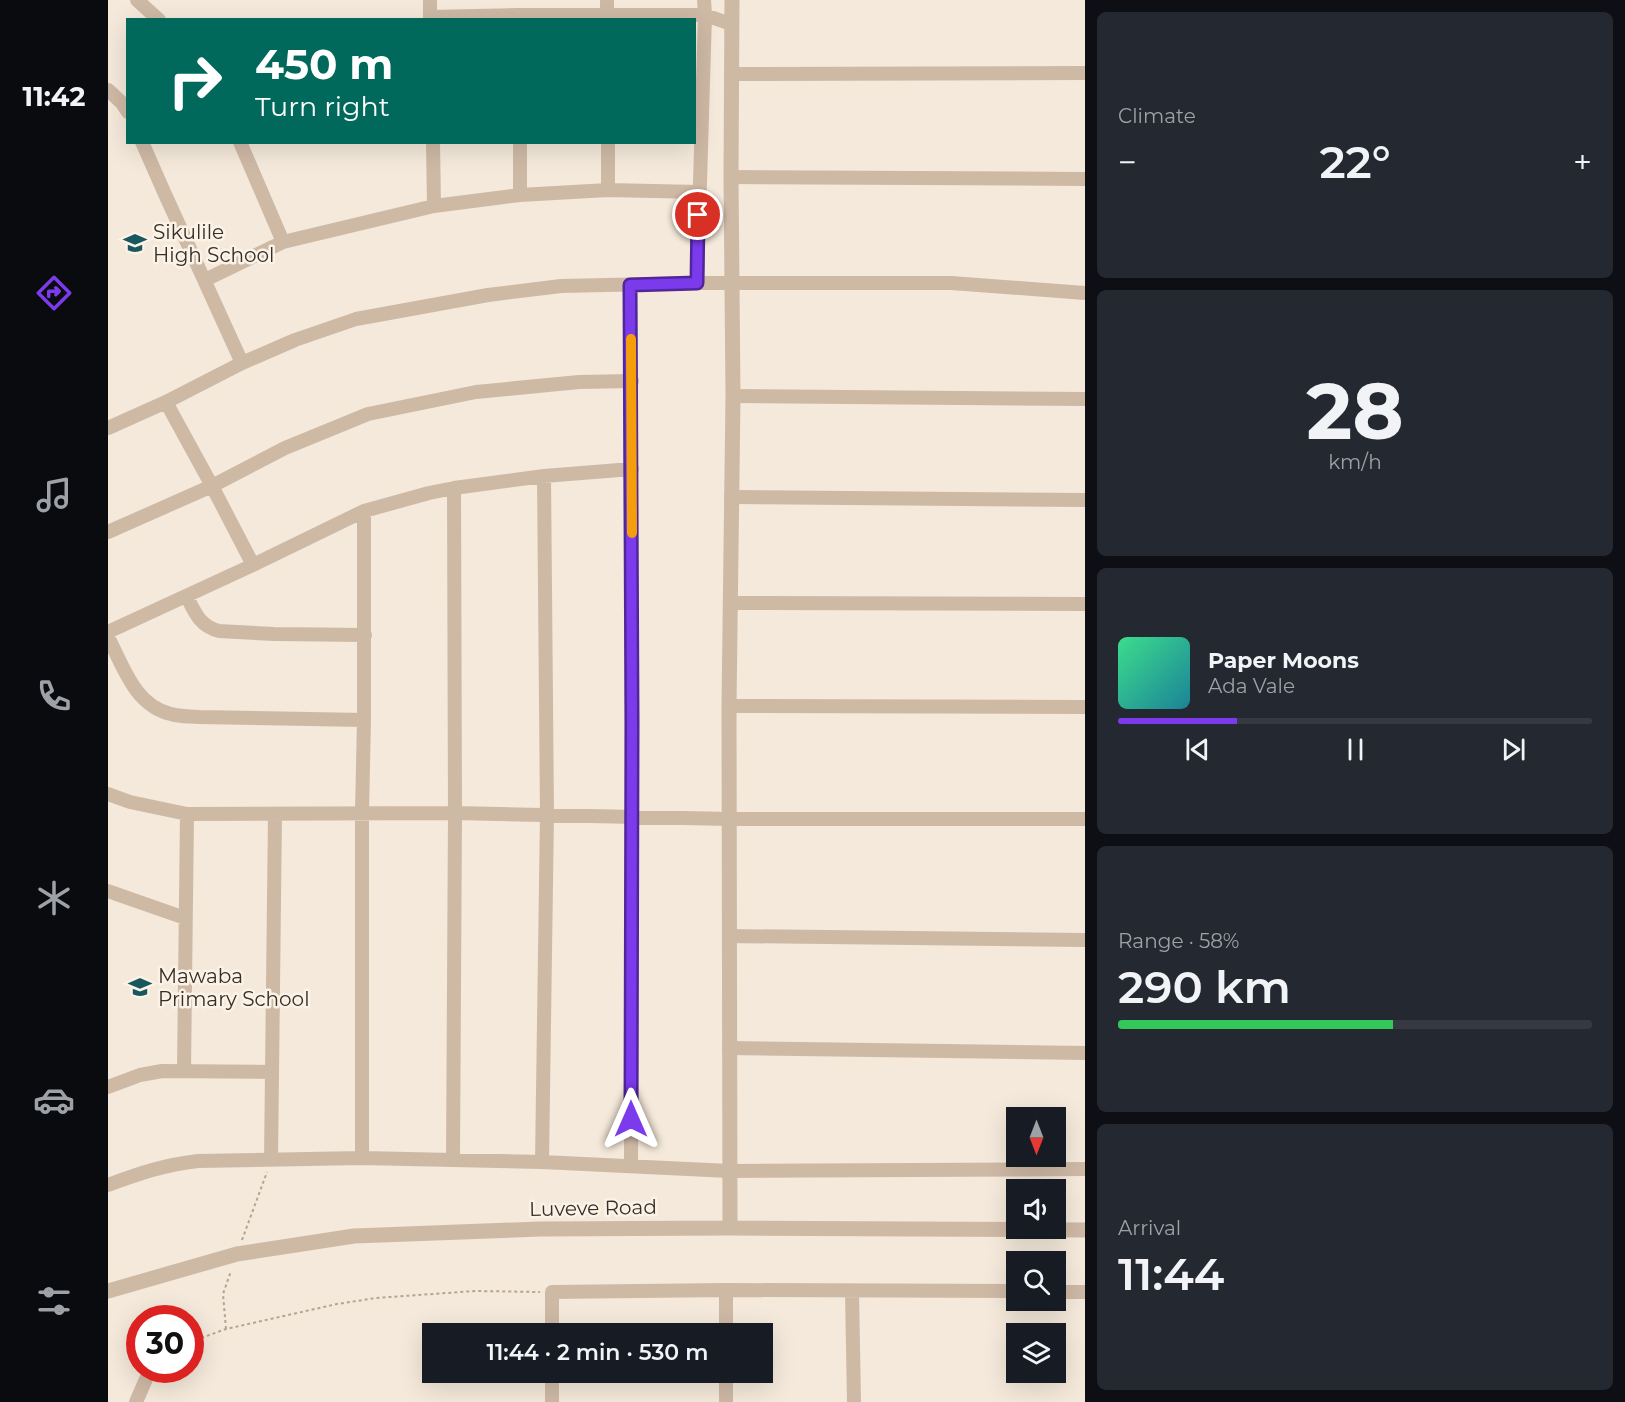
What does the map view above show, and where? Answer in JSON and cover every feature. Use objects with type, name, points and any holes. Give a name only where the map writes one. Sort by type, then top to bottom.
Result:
[{"type":"street","points":[[137,0],[157,18]]},
{"type":"street","points":[[430,0],[430,18],[607,18],[705,15],[731,24]]},
{"type":"street","points":[[518,0],[518,17]]},
{"type":"street","points":[[607,0],[607,18]]},
{"type":"street","points":[[697,283],[704,0]]},
{"type":"street","points":[[730,1228],[729,706],[733,396],[732,0]]},
{"type":"street","points":[[732,74],[1085,73]]},
{"type":"street","points":[[108,90],[126,109]]},
{"type":"street","points":[[143,144],[242,363]]},
{"type":"street","points":[[241,144],[283,242]]},
{"type":"street","points":[[433,144],[434,206]]},
{"type":"street","points":[[520,144],[520,195]]},
{"type":"street","points":[[608,144],[608,190]]},
{"type":"street","points":[[731,177],[1085,179]]},
{"type":"street","points":[[205,280],[283,242],[434,206],[520,195],[608,190],[699,192]]},
{"type":"street","points":[[108,428],[295,340],[356,319],[488,295],[561,286],[697,283],[951,283],[1085,293]]},
{"type":"street","points":[[630,285],[632,381],[631,1165]]},
{"type":"street","points":[[108,532],[212,486],[285,448],[368,414],[476,392],[579,382],[632,381]]},
{"type":"street","points":[[733,396],[1085,399]]},
{"type":"street","points":[[166,402],[253,566]]},
{"type":"street","points":[[364,720],[172,715],[159,710],[138,694],[108,634],[364,511],[454,488],[544,476],[632,469]]},
{"type":"street","points":[[542,1162],[547,814],[544,476]]},
{"type":"street","points":[[453,1160],[454,488]]},
{"type":"street","points":[[732,497],[1085,500]]},
{"type":"street","points":[[362,1158],[364,511]]},
{"type":"street","points":[[187,597],[198,619],[211,629],[219,631],[364,635]]},
{"type":"street","points":[[730,603],[1085,604]]},
{"type":"street","points":[[729,706],[1085,707]]},
{"type":"street","points":[[108,794],[130,802],[187,814],[455,813],[729,819],[1085,819]]},
{"type":"street","points":[[184,1071],[187,814]]},
{"type":"street","points":[[271,1160],[275,814]]},
{"type":"street","points":[[108,891],[185,918]]},
{"type":"street","points":[[729,936],[1085,940]]},
{"type":"street","points":[[729,1048],[1085,1053]]},
{"type":"street","points":[[108,1087],[140,1074],[162,1071],[272,1072]]},
{"type":"street","points":[[108,1185],[146,1170],[198,1161],[362,1158],[631,1165],[729,1171],[1085,1170]]},
{"type":"street","name":"Luveve Road","points":[[108,1291],[237,1254],[354,1236],[540,1229],[1085,1230]]},
{"type":"street","points":[[726,1290],[726,1323]]},
{"type":"street","points":[[852,1291],[854,1402]]},
{"type":"street","points":[[552,1323],[552,1292],[1006,1291]]},
{"type":"street","points":[[1066,1292],[1085,1292]]},
{"type":"street","points":[[136,1402],[144,1383]]},
{"type":"street","points":[[552,1383],[552,1402]]},
{"type":"street","points":[[726,1383],[726,1402]]},
{"type":"path","points":[[204,1337],[226,1329],[337,1304],[376,1298],[475,1291],[552,1292]]},
{"type":"slow traffic","points":[[631,339],[632,533]]},
{"type":"place","name":"Sikulile High School","points":[[135,243]]},
{"type":"place","name":"Mawaba Primary School","points":[[140,987]]},
{"type":"route","points":[[631,1119],[632,381],[630,285],[697,283],[698,215]]}]
